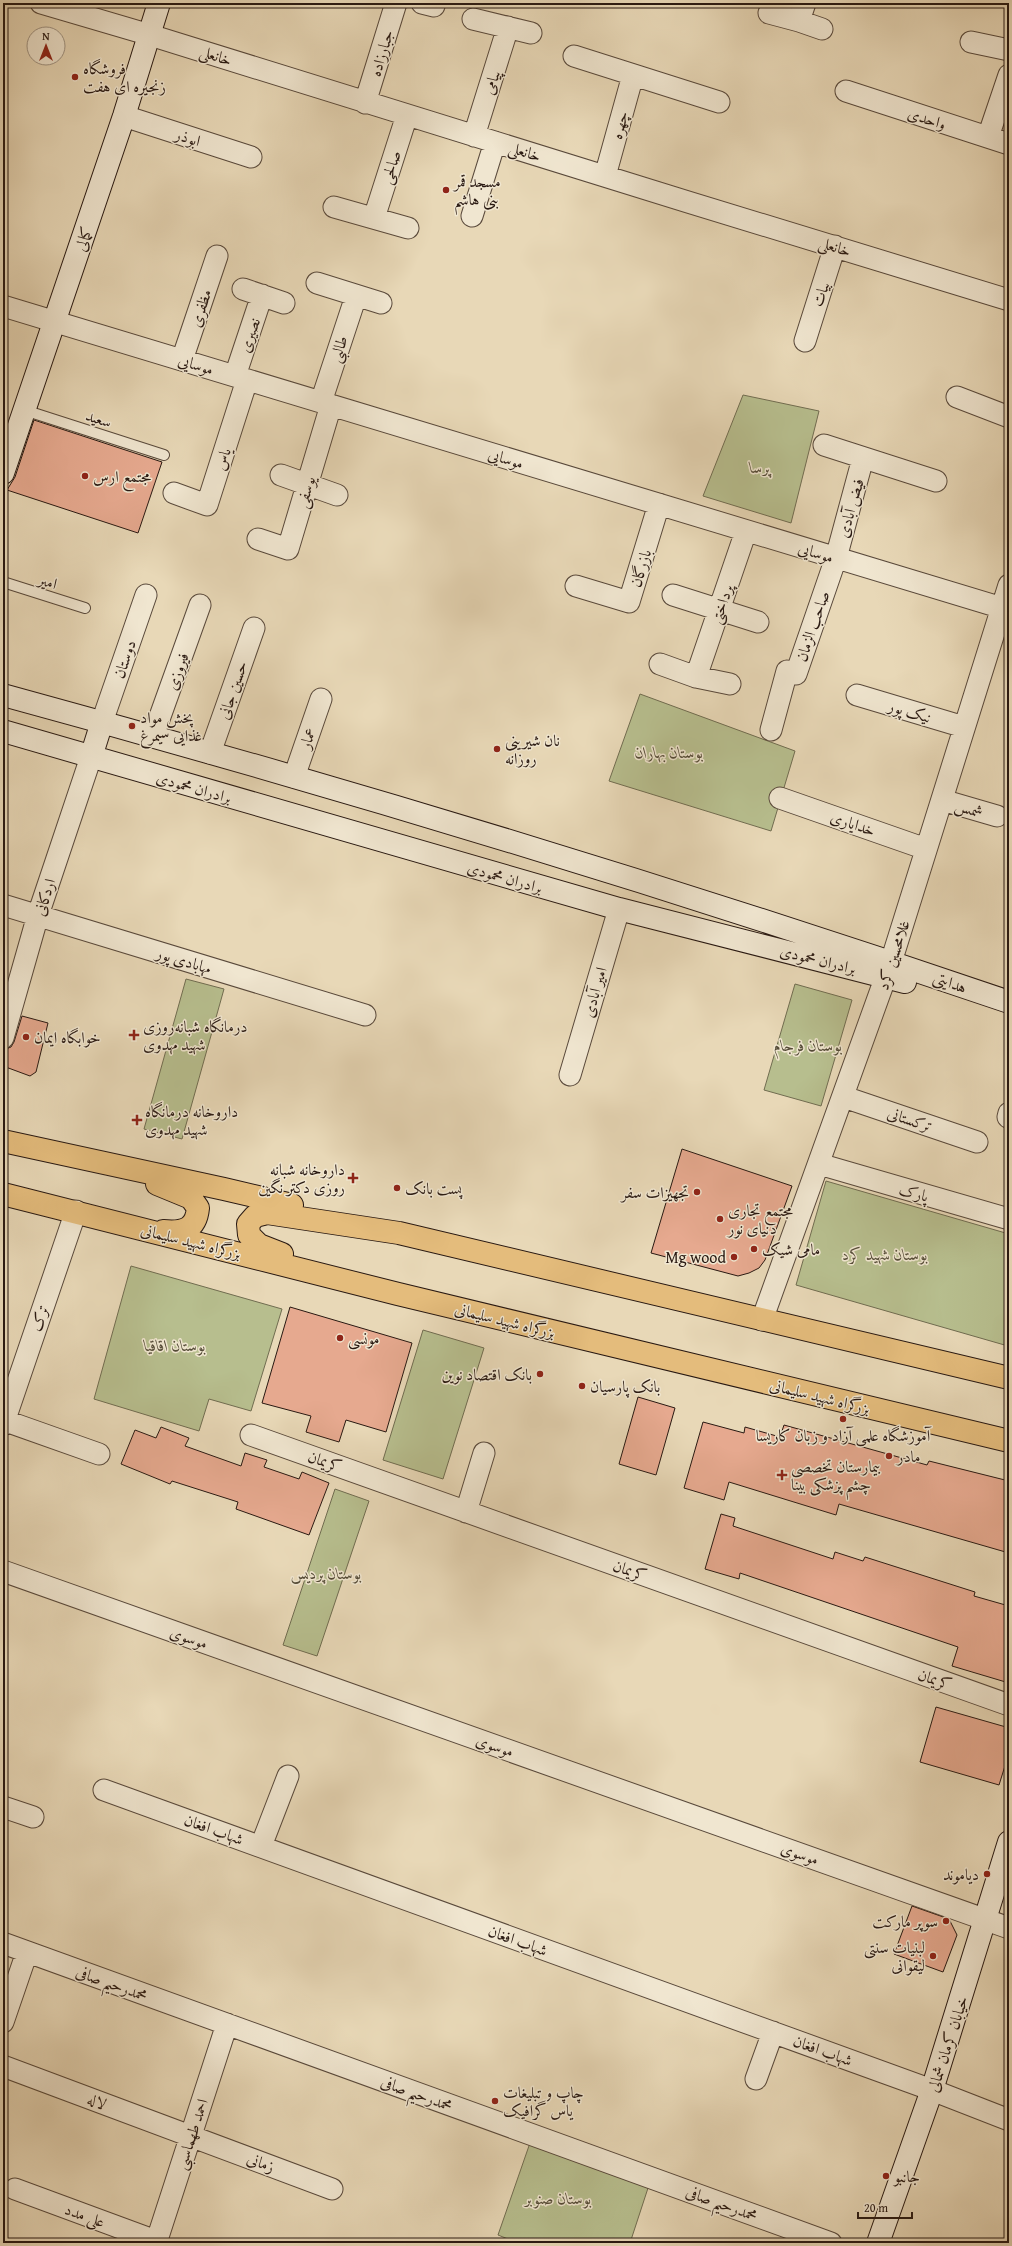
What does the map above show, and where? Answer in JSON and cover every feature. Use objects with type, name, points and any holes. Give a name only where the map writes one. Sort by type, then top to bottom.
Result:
[{"type":"highway","points":[[3,1140],[224,1189],[762,1320],[1009,1378]]},
{"type":"highway","points":[[84,1213],[137,1227],[173,1232],[189,1228],[197,1220],[198,1208],[191,1198],[92,1159]]},
{"type":"highway","name":"بزرگراه شهید سلیمانی","points":[[3,1194],[84,1213],[398,1294],[1009,1441]]},
{"type":"highway","points":[[398,1294],[259,1245],[249,1235],[248,1224],[255,1216],[267,1213],[399,1232]]},
{"type":"main road","name":"کمالی","points":[[3,473],[124,116],[159,3]]},
{"type":"main road","name":"برادران محمودی","points":[[3,695],[153,736],[294,777],[628,877],[889,969],[1009,1015]]},
{"type":"main road","points":[[91,758],[102,722]]},
{"type":"main road","name":"برادران محمودی","points":[[3,731],[91,758],[619,909],[889,969]]},
{"type":"main road","name":"هدایتی","points":[[889,969],[1009,1002]]},
{"type":"main road","name":"خیابان کرمان شمالی","points":[[878,2243],[932,2090],[1009,1842]]},
{"type":"street","name":"خانعلی","points":[[41,3],[150,35],[365,103],[1009,300]]},
{"type":"street","name":"جبارزاده","points":[[365,103],[396,3]]},
{"type":"street","points":[[769,13],[802,12],[822,29]]},
{"type":"street","points":[[473,19],[531,33]]},
{"type":"street","name":"پیامی","points":[[474,136],[508,27]]},
{"type":"street","points":[[971,42],[1009,50]]},
{"type":"street","points":[[574,56],[719,102]]},
{"type":"street","name":"چهره","points":[[605,176],[633,75]]},
{"type":"street","points":[[988,137],[1009,75]]},
{"type":"street","name":"واحدی","points":[[846,91],[1009,144]]},
{"type":"street","name":"صالحی","points":[[374,218],[407,115]]},
{"type":"street","name":"ابوذر","points":[[124,116],[251,157]]},
{"type":"street","points":[[472,216],[494,142]]},
{"type":"street","points":[[334,207],[408,228]]},
{"type":"street","name":"بیات","points":[[805,341],[835,246]]},
{"type":"street","name":"مظفری","points":[[182,360],[217,256]]},
{"type":"street","points":[[317,283],[380,303]]},
{"type":"street","points":[[242,289],[284,303]]},
{"type":"street","name":"نصیری","points":[[241,378],[262,295]]},
{"type":"street","name":"طالبی","points":[[326,403],[356,296]]},
{"type":"street","name":"موسایی","points":[[3,306],[1005,609]]},
{"type":"street","name":"یاس","points":[[174,494],[207,505],[241,378]]},
{"type":"street","points":[[957,397],[1009,417]]},
{"type":"street","name":"یوسفی","points":[[258,539],[296,550],[307,485],[326,403]]},
{"type":"street","points":[[824,445],[936,481]]},
{"type":"street","name":"فیض آبادی","points":[[836,558],[863,458]]},
{"type":"street","points":[[281,475],[337,495]]},
{"type":"street","name":"بازرگان","points":[[576,586],[629,602],[659,504]]},
{"type":"street","name":"پرداختی","points":[[696,677],[746,531]]},
{"type":"street","name":"صاحب الزمان","points":[[770,730],[787,672],[796,674],[836,558]]},
{"type":"street","name":"غلامحسین کرد","points":[[762,1320],[844,1097],[889,969],[964,727],[1005,609],[1009,585]]},
{"type":"street","points":[[673,594],[758,622]]},
{"type":"street","name":"دوستان","points":[[102,722],[146,595]]},
{"type":"street","name":"فیروزی","points":[[153,736],[200,605]]},
{"type":"street","name":"حسین جانی","points":[[210,753],[254,628]]},
{"type":"street","points":[[660,664],[696,677],[730,684]]},
{"type":"street","name":"نیک پور","points":[[857,695],[964,727]]},
{"type":"street","name":"عمار","points":[[294,777],[321,699]]},
{"type":"street","name":"اردکانی","points":[[3,1038],[38,915],[91,758]]},
{"type":"street","name":"خدایاری","points":[[780,798],[926,849]]},
{"type":"street","name":"شمس","points":[[942,800],[997,816]]},
{"type":"street","name":"مهابادی پور","points":[[3,905],[365,1015]]},
{"type":"street","name":"امیر آبادی","points":[[570,1075],[619,909]]},
{"type":"street","name":"ترکستانی","points":[[844,1097],[977,1142]]},
{"type":"street","name":"پارک","points":[[819,1164],[1009,1219]]},
{"type":"street","name":"ترک","points":[[4,1422],[84,1213]]},
{"type":"street","points":[[4,1422],[99,1454]]},
{"type":"street","name":"کریمان","points":[[251,1435],[1009,1705]]},
{"type":"street","points":[[466,1512],[484,1453]]},
{"type":"street","name":"موسوی","points":[[3,1571],[1009,1928]]},
{"type":"street","points":[[261,1846],[288,1776]]},
{"type":"street","name":"شهاب افغان","points":[[104,1790],[773,2032],[932,2090],[1009,2120]]},
{"type":"street","points":[[3,1807],[33,1817]]},
{"type":"street","name":"محمدرحیم صافی","points":[[3,1943],[831,2243]]},
{"type":"street","points":[[3,2022],[27,1952]]},
{"type":"street","name":"احمد طهماسبی","points":[[156,2242],[227,2024]]},
{"type":"street","points":[[756,2079],[773,2032]]},
{"type":"street","name":"لاله","points":[[3,2066],[191,2136]]},
{"type":"street","name":"زمانی","points":[[191,2136],[332,2189]]},
{"type":"street","name":"علی مدد","points":[[15,2189],[156,2242]]},
{"type":"lane","name":"سعید","points":[[24,410],[164,455]]},
{"type":"lane","name":"امیر","points":[[3,582],[85,608]]},
{"type":"green space","name":"پرسا","points":[[743,395],[819,411],[791,523],[703,496]]},
{"type":"green space","name":"بوستان بهاران","points":[[640,694],[795,751],[771,831],[609,781]]},
{"type":"green space","points":[[186,979],[224,989],[182,1139],[144,1129]]},
{"type":"green space","name":"بوستان فرجام","points":[[795,984],[852,1000],[821,1106],[764,1090]]},
{"type":"green space","name":"بوستان شهید کرد","points":[[826,1181],[1009,1234],[1008,1346],[796,1285]]},
{"type":"green space","name":"بوستان اقاقیا","points":[[131,1266],[282,1309],[251,1411],[209,1399],[199,1431],[94,1399]]},
{"type":"green space","points":[[423,1330],[484,1348],[443,1479],[383,1460]]},
{"type":"green space","name":"بوستان پردیس","points":[[335,1489],[369,1501],[317,1656],[283,1645]]},
{"type":"green space","name":"بوستان صنوبر","points":[[531,2140],[649,2185],[630,2243],[518,2243],[498,2235]]},
{"type":"building","name":"مجتمع ارس","points":[[34,420],[162,462],[138,533],[7,490],[15,477]]},
{"type":"building","name":"خوابگاه ایمان","points":[[22,1016],[48,1023],[36,1072],[30,1076],[3,1066],[3,1050],[11,1047],[14,1042]]},
{"type":"building","name":"مجتمع تجاری دنیای نور","points":[[682,1149],[792,1186],[765,1260],[759,1268],[738,1276],[651,1253]]},
{"type":"building","points":[[290,1307],[412,1343],[386,1432],[346,1420],[339,1442],[306,1432],[311,1416],[262,1403]]},
{"type":"building","points":[[638,1397],[675,1408],[656,1475],[619,1464]]},
{"type":"building","points":[[703,1422],[744,1433],[745,1427],[780,1437],[784,1425],[927,1465],[929,1461],[1009,1481],[1009,1553],[839,1504],[836,1515],[729,1482],[724,1500],[684,1488]]},
{"type":"building","points":[[161,1427],[189,1438],[185,1446],[241,1466],[245,1453],[267,1460],[264,1467],[299,1479],[302,1472],[329,1483],[309,1535],[236,1509],[238,1502],[172,1481],[170,1484],[121,1464],[135,1430],[156,1438]]},
{"type":"building","points":[[721,1514],[735,1518],[733,1526],[833,1559],[835,1552],[863,1561],[865,1557],[975,1592],[974,1596],[1009,1606],[1009,1683],[952,1666],[958,1647],[740,1573],[739,1579],[705,1569]]},
{"type":"building","points":[[936,1707],[1006,1727],[1009,1735],[1009,1753],[999,1785],[920,1762]]},
{"type":"building","points":[[912,1906],[949,1919],[957,1935],[943,1972],[894,1954]]},
{"type":"place","name":"فروشگاه زنجیره ای هفت","points":[[75,77]]},
{"type":"place","name":"مسجد قمر بنی هاشم","points":[[446,190]]},
{"type":"place","name":"مجتمع ارس","points":[[85,476]]},
{"type":"place","name":"پخش مواد غذایی سیمرغ","points":[[132,726]]},
{"type":"place","name":"نان شیرینی روزانه","points":[[497,749]]},
{"type":"place","name":"درمانگاه شبانه‌روزی شهید مهدوی","points":[[134,1035]]},
{"type":"place","name":"خوابگاه ایمان","points":[[26,1037]]},
{"type":"place","name":"داروخانه درمانگاه شهید مهدوی","points":[[137,1120]]},
{"type":"place","name":"داروخانه شبانه روزی دکتر نگین","points":[[353,1178]]},
{"type":"place","name":"پست بانک","points":[[397,1188]]},
{"type":"place","name":"تجهیزات سفر","points":[[697,1192]]},
{"type":"place","name":"مجتمع تجاری دنیای نور","points":[[720,1219]]},
{"type":"place","name":"مامی شیک","points":[[754,1249]]},
{"type":"place","name":"Mg wood","points":[[734,1257]]},
{"type":"place","name":"مونسی","points":[[340,1338]]},
{"type":"place","name":"بانک اقتصاد نوین","points":[[540,1374]]},
{"type":"place","name":"بانک پارسیان","points":[[582,1386]]},
{"type":"place","name":"آموزشگاه علمی آزاد و زبان کاریسا","points":[[843,1419]]},
{"type":"place","name":"مادر","points":[[889,1456]]},
{"type":"place","name":"بیمارستان تخصصی چشم پزشکی بینا","points":[[782,1475]]},
{"type":"place","name":"دیاموند","points":[[987,1874]]},
{"type":"place","name":"سوپر مارکت","points":[[946,1921]]},
{"type":"place","name":"لبنیات سنتی لیقوانی","points":[[933,1956]]},
{"type":"place","name":"چاپ و تبلیغات یاس گرافیک","points":[[495,2101]]},
{"type":"place","name":"جانبو","points":[[886,2176]]}]
